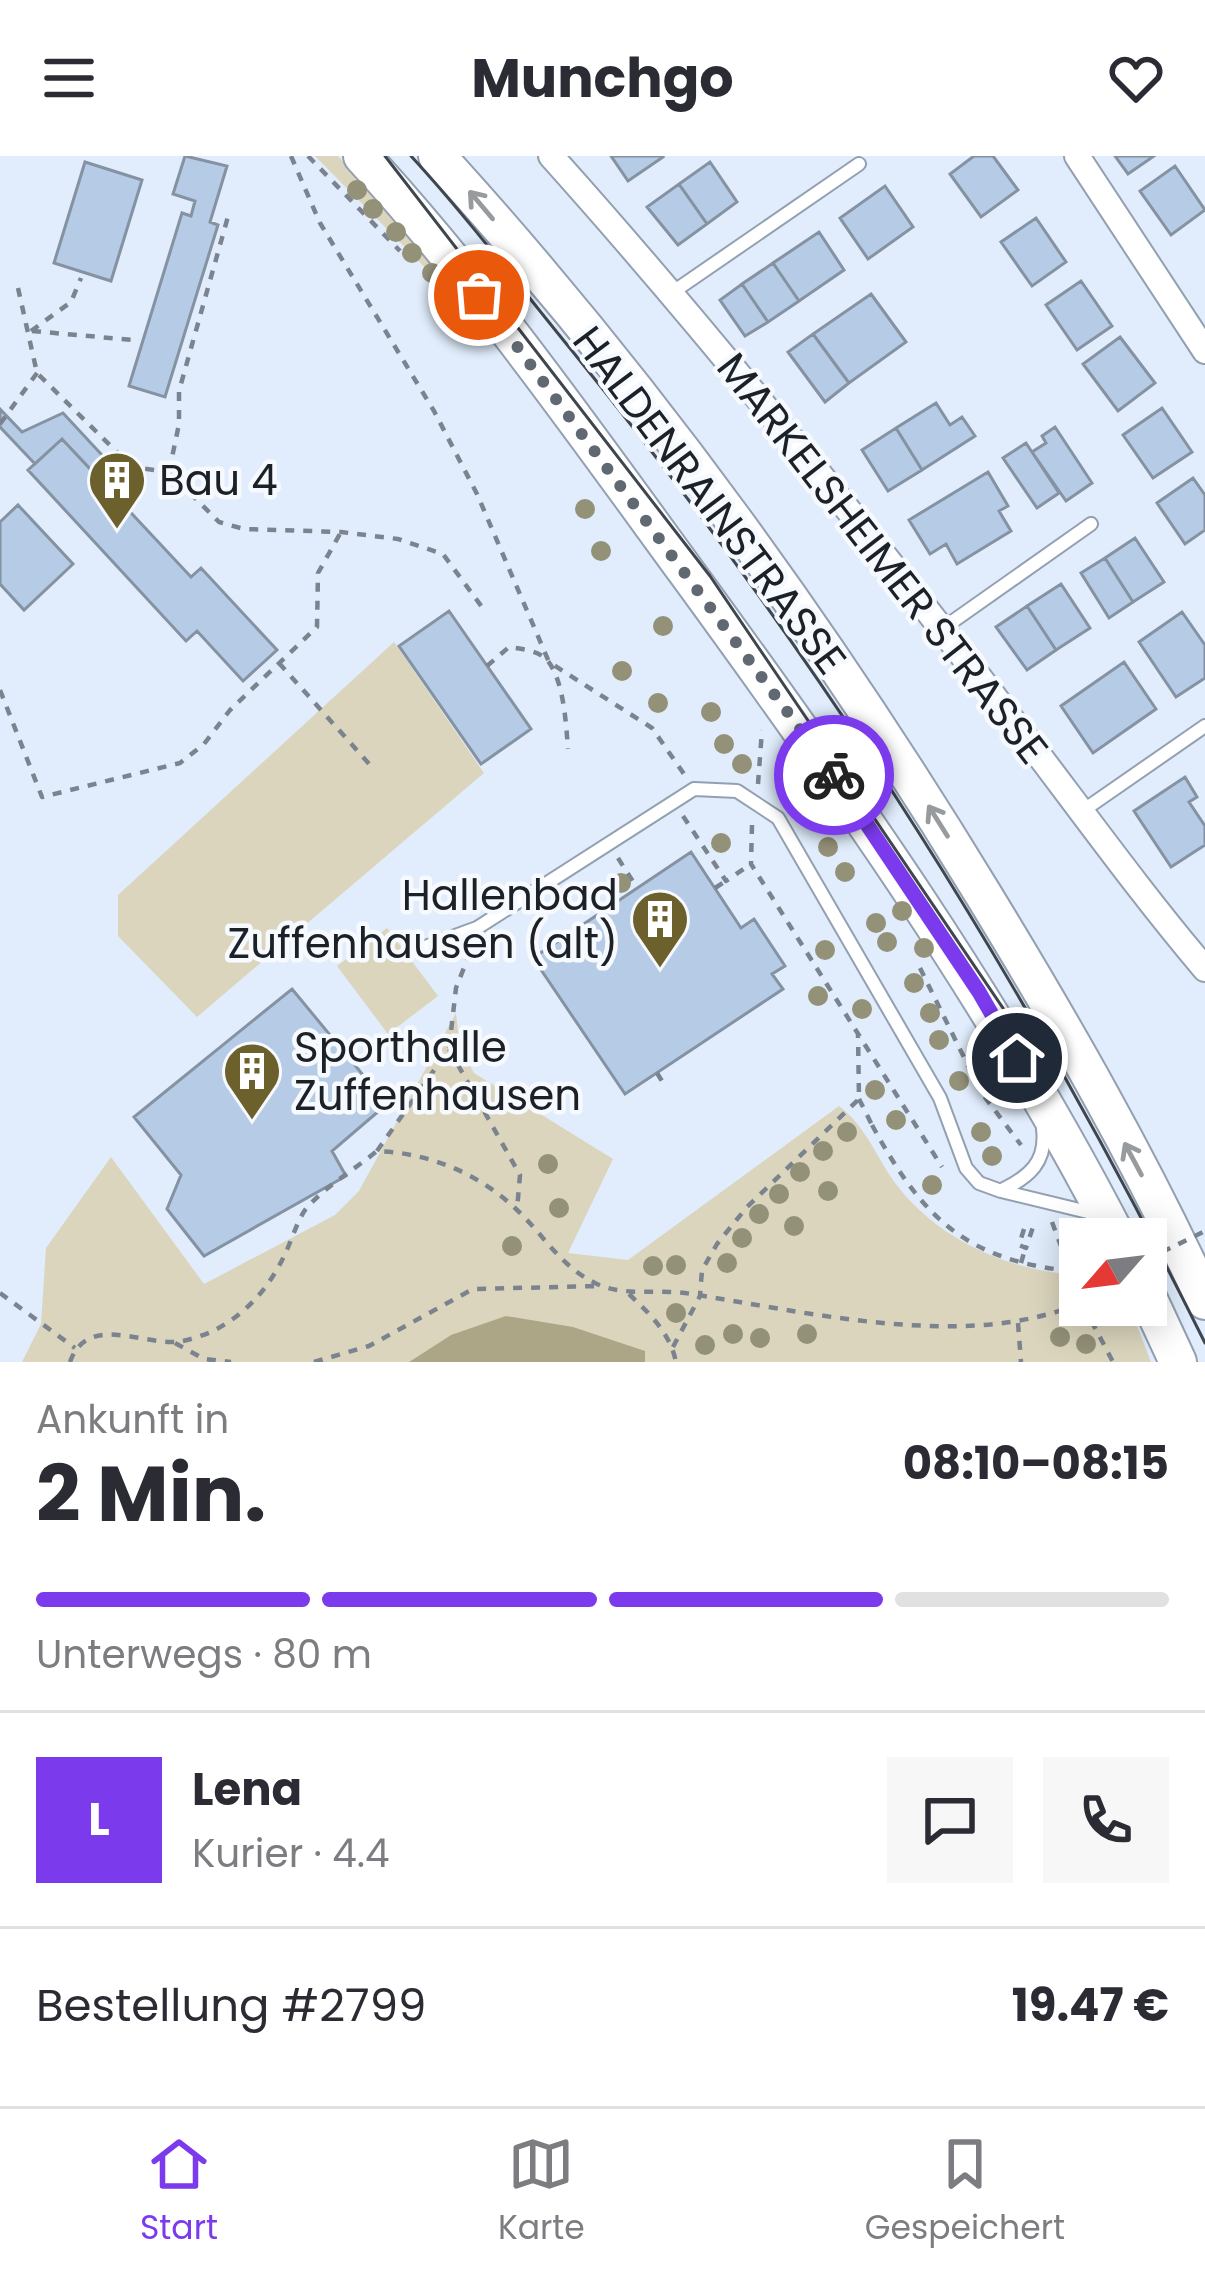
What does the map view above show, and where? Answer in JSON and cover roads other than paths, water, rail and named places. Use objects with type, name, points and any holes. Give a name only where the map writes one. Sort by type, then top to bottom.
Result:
[{"type":"main road","name":"HALDENRAINSTRASSE","points":[[362,156],[422,222],[772,686],[979,992],[1107,1218]]},
{"type":"main road","name":"HALDENRAINSTRASSE","points":[[437,156],[698,471],[821,644],[1022,957],[1205,1300]]},
{"type":"main road","points":[[1161,1326],[1178,1362]]},
{"type":"street","name":"MARKELSHEIMER STRASSE","points":[[551,156],[673,292],[1130,880],[1205,969]]},
{"type":"street","points":[[1077,156],[1205,351]]},
{"type":"lane","points":[[673,292],[859,164]]},
{"type":"lane","points":[[940,630],[1091,524]]},
{"type":"lane","points":[[1080,812],[1205,726]]},
{"type":"lane","points":[[428,946],[470,932],[694,789],[719,788],[757,800],[778,818],[940,1098],[965,1168],[980,1183],[1060,1203],[1091,1218]]},
{"type":"lane","points":[[1001,1191],[1034,1171],[1045,1144],[1036,1092]]},
{"type":"tram line","points":[[385,156],[710,576],[1028,1045]]},
{"type":"tram line","points":[[411,156],[665,469],[837,708],[917,830],[1067,1080],[1205,1343]]},
{"type":"place","name":"Bau 4","points":[[117,531]]},
{"type":"place","name":"Hallenbad Zuffenhausen (alt)","points":[[660,970]]},
{"type":"place","name":"Sporthalle Zuffenhausen","points":[[252,1122]]}]
